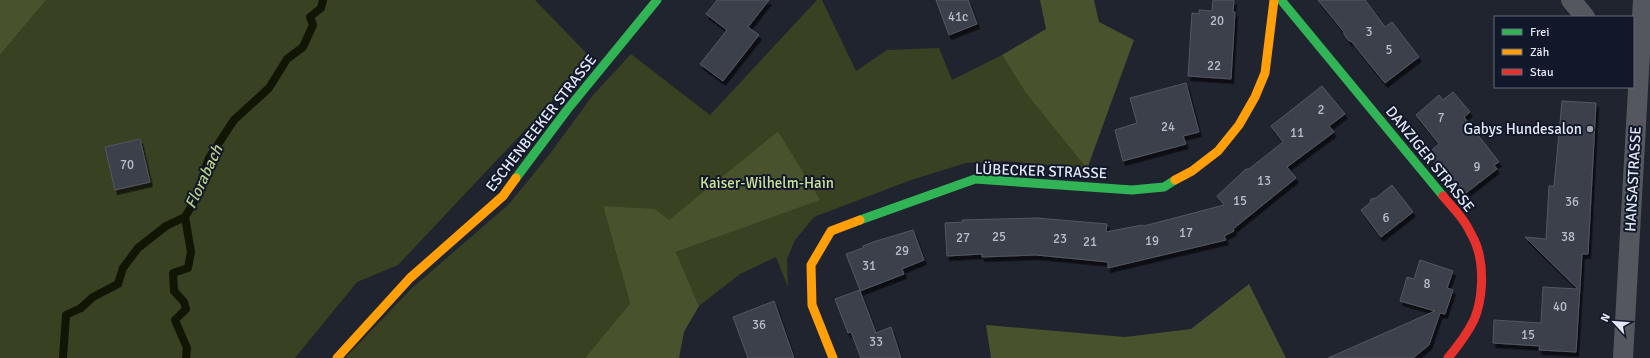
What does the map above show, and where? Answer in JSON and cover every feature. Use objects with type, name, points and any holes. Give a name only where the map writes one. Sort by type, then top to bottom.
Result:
[{"type":"street","name":"ESCHENBEEKER STRASSE","points":[[337,358],[410,278],[504,196],[566,110],[657,0]]},
{"type":"street","name":"LÜBECKER STRASSE","points":[[833,358],[812,305],[811,265],[831,231],[975,180],[1132,190],[1164,187],[1192,171],[1218,151],[1239,125],[1265,74],[1274,0]]},
{"type":"street","name":"DANZIGER STRASSE","points":[[1281,0],[1467,226],[1477,247],[1481,291],[1474,318],[1448,358]]},
{"type":"street","points":[[1571,0],[1584,16]]},
{"type":"street","name":"HANSASTRASSE","points":[[1623,358],[1636,80],[1643,0]]},
{"type":"green space","points":[[0,0],[46,0],[0,55]]},
{"type":"green space","points":[[46,0],[535,0],[592,59],[398,265],[357,282],[295,358],[0,358],[0,55]]},
{"type":"green space","points":[[817,0],[822,0],[856,71],[887,50],[939,48],[952,80],[1002,55],[1025,92],[1087,169],[1005,161],[966,163],[911,180],[814,217],[795,240],[787,259],[788,287],[776,257],[740,274],[699,306],[676,252],[819,200],[778,131],[669,221],[603,206],[630,303],[585,358],[345,358],[411,289],[509,204],[549,155],[593,95],[631,54],[710,115]]},
{"type":"green space","points":[[1040,0],[1094,0],[1099,22],[1134,40],[1087,169],[1025,92],[1002,55],[1046,29]]},
{"type":"green space","name":"Kaiser-Wilhelm-Hain","points":[[778,131],[820,200],[676,252],[699,306],[684,332],[679,358],[585,358],[630,303],[603,206],[655,209],[669,220]]},
{"type":"green space","points":[[1249,284],[1286,358],[991,358],[986,325],[1125,337],[1191,329]]},
{"type":"building","points":[[717,0],[769,0],[748,27],[759,35],[723,81],[700,64],[727,30],[706,14]]},
{"type":"building","points":[[936,0],[968,0],[977,24],[949,35]]},
{"type":"building","points":[[1213,0],[1234,0],[1233,12],[1235,12],[1231,79],[1188,76],[1192,13],[1199,14],[1199,10],[1212,11]]},
{"type":"building","points":[[1318,0],[1365,0],[1385,27],[1392,22],[1419,57],[1385,83],[1351,41],[1349,41],[1344,32]]},
{"type":"building","points":[[1186,83],[1199,132],[1183,136],[1186,144],[1123,161],[1115,130],[1137,123],[1130,98]]},
{"type":"building","points":[[1322,86],[1345,114],[1329,126],[1334,132],[1287,167],[1296,178],[1233,229],[1234,231],[1224,236],[1226,240],[1108,268],[1108,262],[1036,255],[982,257],[982,254],[947,256],[945,223],[963,222],[962,220],[1037,218],[1107,224],[1106,232],[1142,225],[1144,226],[1224,205],[1217,196],[1246,169],[1249,169],[1283,142],[1271,126]]},
{"type":"building","points":[[1453,92],[1470,112],[1464,117],[1499,162],[1494,165],[1497,169],[1462,196],[1427,154],[1439,144],[1416,115],[1439,95],[1443,100]]},
{"type":"building","points":[[1562,101],[1596,103],[1588,254],[1582,254],[1576,352],[1539,350],[1540,346],[1493,343],[1494,320],[1541,323],[1543,287],[1578,289],[1525,237],[1546,239],[1549,186],[1554,186]]},
{"type":"building","points":[[140,139],[150,182],[115,190],[105,147]]},
{"type":"building","points":[[1392,185],[1413,212],[1381,237],[1361,210],[1370,203],[1371,199],[1376,198]]},
{"type":"building","points":[[913,230],[924,260],[902,269],[904,274],[860,291],[876,333],[891,327],[901,358],[861,358],[851,332],[848,333],[835,299],[860,290],[846,254],[863,248],[863,246],[873,242]]},
{"type":"building","points":[[1420,260],[1453,271],[1447,288],[1453,290],[1445,314],[1440,313],[1429,345],[1413,358],[1328,358],[1435,311],[1400,301],[1407,277],[1414,279]]},
{"type":"building","points":[[774,301],[794,358],[748,358],[733,317]]},
{"type":"waterway","name":"Florabach","points":[[63,358],[66,315],[81,308],[93,297],[118,284],[123,268],[138,248],[166,226],[185,217],[194,202],[209,158],[234,120],[269,88],[287,59],[303,47],[313,25],[310,17],[321,8],[323,0]]},
{"type":"waterway","points":[[185,217],[191,252],[188,268],[173,273],[174,291],[184,302],[186,309],[175,320],[187,348],[186,358]]},
{"type":"traffic: fast","points":[[516,178],[567,110],[657,0]]},
{"type":"traffic: fast","points":[[1281,0],[1443,196]]},
{"type":"traffic: fast","points":[[860,220],[975,179],[1132,190],[1164,187],[1175,180]]},
{"type":"traffic: slow","points":[[1175,180],[1192,171],[1218,151],[1239,125],[1255,97],[1265,73],[1274,0]]},
{"type":"traffic: slow","points":[[337,358],[410,278],[503,196],[516,178]]},
{"type":"traffic: slow","points":[[833,358],[812,305],[811,265],[831,231],[860,220]]},
{"type":"traffic: jam","points":[[1443,196],[1463,219],[1474,239],[1479,255],[1482,274],[1481,293],[1474,320],[1462,340],[1448,358]]},
{"type":"place","name":"Gabys Hundesalon","points":[[1590,129]]}]
